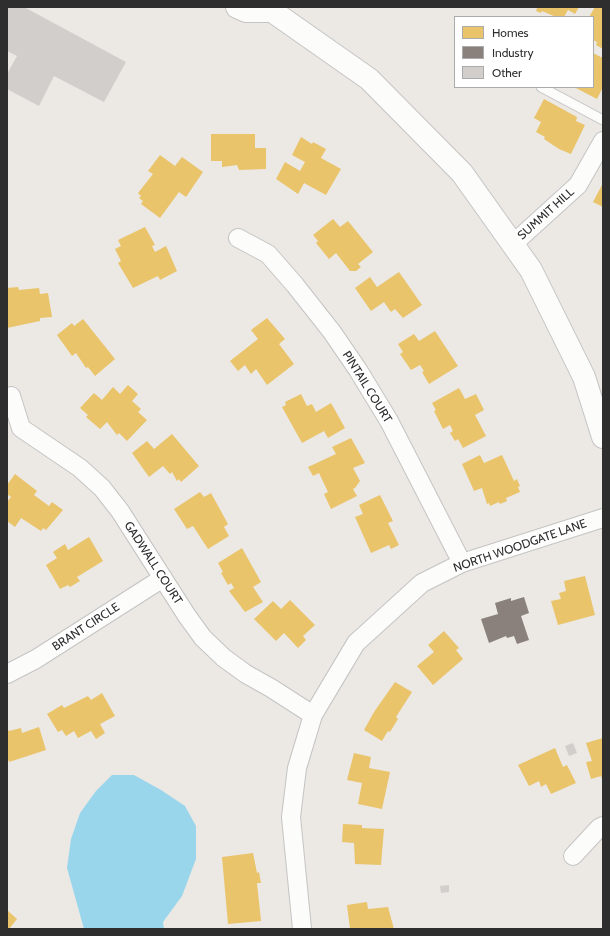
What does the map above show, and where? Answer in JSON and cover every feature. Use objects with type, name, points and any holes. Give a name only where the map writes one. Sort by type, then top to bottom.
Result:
[{"type":"street","points":[[238,7],[246,11],[273,8],[369,79],[462,173],[531,270],[584,377],[603,437]]},
{"type":"street","name":"SUMMIT HILL","points":[[513,244],[578,185],[603,141]]},
{"type":"street","name":"PINTAIL COURT","points":[[238,238],[268,254],[296,285],[332,332],[358,370],[389,421],[462,563]]},
{"type":"street","name":"GADWALL COURT","points":[[11,396],[21,428],[80,468],[102,488],[120,511],[187,616],[203,638],[224,658],[246,674],[313,715]]},
{"type":"street","name":"NORTH WOODGATE LANE","points":[[302,929],[291,817],[297,768],[313,715],[356,643],[422,583],[462,563],[603,518]]},
{"type":"street","name":"BRANT CIRCLE","points":[[7,674],[36,659],[163,578]]},
{"type":"street","points":[[573,856],[599,828],[603,826]]},
{"type":"lane","points":[[543,88],[603,120]]},
{"type":"water","points":[[112,775],[134,775],[161,790],[185,806],[196,826],[196,859],[182,896],[163,922],[164,929],[84,929],[67,868],[71,839],[80,813],[96,791]]},
{"type":"building: Homes","points":[[535,7],[579,7],[575,14],[568,10],[565,16],[554,16],[542,11],[541,13],[536,11],[537,8]]},
{"type":"building: Homes","points":[[595,7],[603,7],[603,49],[596,45],[597,42],[594,40],[594,16],[590,16]]},
{"type":"building: Homes","points":[[594,54],[603,58],[603,87],[597,99],[576,88],[594,88]]},
{"type":"building: Homes","points":[[544,99],[577,117],[576,121],[585,125],[571,154],[559,149],[544,139],[545,137],[536,132],[541,122],[534,118]]},
{"type":"building: Homes","points":[[211,134],[255,134],[255,148],[266,148],[266,169],[239,170],[237,165],[222,167],[222,161],[211,161]]},
{"type":"building: Homes","points":[[301,137],[312,144],[313,142],[326,149],[321,158],[341,169],[326,195],[304,183],[298,194],[276,179],[285,162],[300,171],[305,162],[292,155]]},
{"type":"building: Homes","points":[[160,155],[175,166],[182,157],[203,172],[186,197],[179,192],[160,218],[141,204],[143,201],[139,198],[141,196],[138,193],[153,174],[148,171]]},
{"type":"building: Homes","points":[[603,183],[603,207],[593,202]]},
{"type":"building: Homes","points":[[333,219],[340,227],[348,221],[373,252],[358,264],[361,267],[356,271],[350,271],[336,253],[329,259],[316,243],[318,241],[313,235]]},
{"type":"building: Homes","points":[[145,227],[155,245],[152,246],[155,252],[166,246],[177,271],[160,280],[158,276],[133,288],[118,263],[121,261],[115,249],[121,246],[118,240]]},
{"type":"building: Homes","points":[[399,272],[422,305],[403,318],[395,309],[391,312],[384,302],[371,311],[355,288],[370,277],[377,287]]},
{"type":"building: Homes","points":[[18,287],[19,290],[39,288],[40,294],[48,293],[52,317],[40,318],[40,321],[7,328],[7,288]]},
{"type":"building: Homes","points":[[267,318],[285,339],[279,344],[294,364],[267,385],[256,369],[251,374],[245,365],[238,371],[230,361],[258,339],[251,330]]},
{"type":"building: Homes","points":[[83,319],[115,359],[95,376],[88,367],[86,368],[76,353],[72,356],[57,335],[72,323],[74,326]]},
{"type":"building: Homes","points":[[435,331],[458,366],[429,384],[420,365],[411,370],[400,354],[403,352],[398,344],[414,334],[419,341]]},
{"type":"building: Homes","points":[[128,385],[138,394],[132,401],[141,409],[138,412],[147,420],[127,441],[119,433],[117,435],[107,422],[100,429],[86,417],[88,415],[80,408],[94,393],[102,400],[113,387],[120,394]]},
{"type":"building: Homes","points":[[459,388],[465,399],[476,394],[484,410],[475,415],[486,436],[463,448],[458,439],[455,441],[450,433],[453,431],[450,425],[443,429],[434,411],[436,410],[432,403]]},
{"type":"building: Homes","points":[[301,394],[307,406],[312,404],[316,412],[331,403],[345,428],[328,438],[324,431],[302,443],[282,407],[286,405],[285,402]]},
{"type":"building: Homes","points":[[172,434],[199,466],[181,482],[179,479],[177,481],[172,472],[170,474],[163,466],[149,477],[132,453],[147,441],[154,449]]},
{"type":"building: Homes","points":[[351,438],[365,463],[353,468],[360,481],[353,489],[357,496],[331,509],[324,494],[328,492],[319,473],[313,476],[308,467],[336,454],[332,447]]},
{"type":"building: Homes","points":[[480,455],[484,463],[502,455],[514,481],[517,479],[520,486],[518,487],[520,492],[506,498],[507,501],[500,504],[499,502],[490,506],[489,503],[487,504],[482,488],[474,491],[462,464]]},
{"type":"building: Homes","points":[[15,474],[37,491],[34,495],[49,506],[52,502],[63,510],[46,530],[43,528],[41,531],[21,518],[15,527],[7,521],[7,502],[11,497],[7,494],[7,485]]},
{"type":"building: Homes","points":[[200,492],[204,497],[211,493],[228,524],[224,527],[229,536],[208,549],[193,526],[187,529],[174,509]]},
{"type":"building: Homes","points":[[380,495],[393,521],[388,523],[399,545],[391,549],[389,545],[371,553],[355,517],[363,514],[359,505]]},
{"type":"building: Homes","points":[[89,537],[103,561],[77,577],[80,581],[70,587],[68,585],[60,589],[46,565],[57,558],[53,552],[65,544],[68,550]]},
{"type":"building: Homes","points":[[242,548],[261,582],[253,587],[263,602],[245,612],[229,591],[234,588],[231,583],[228,585],[221,573],[223,572],[218,563]]},
{"type":"building: Homes","points":[[585,576],[595,615],[558,625],[551,601],[561,599],[559,593],[566,591],[564,581]]},
{"type":"building: Homes","points":[[290,600],[315,625],[303,636],[306,640],[298,648],[284,633],[276,641],[254,619],[273,601],[281,609]]},
{"type":"building: Homes","points":[[444,631],[459,648],[456,650],[463,659],[433,685],[417,666],[434,652],[428,645]]},
{"type":"building: Homes","points":[[395,682],[412,692],[396,717],[398,719],[382,741],[364,730],[374,712]]},
{"type":"building: Homes","points":[[102,693],[115,716],[100,724],[105,733],[96,739],[91,731],[78,738],[74,731],[66,736],[62,730],[58,732],[47,714],[62,705],[64,708],[88,696],[91,700]]},
{"type":"building: Homes","points":[[39,727],[46,750],[9,762],[7,756],[7,728],[9,731],[21,728],[22,733]]},
{"type":"building: Homes","points":[[603,738],[603,781],[601,776],[591,779],[586,762],[592,761],[586,743]]},
{"type":"building: Homes","points":[[555,748],[563,767],[567,765],[576,783],[551,794],[546,784],[541,787],[539,781],[529,786],[518,765]]},
{"type":"building: Homes","points":[[354,753],[371,757],[369,768],[390,772],[382,809],[358,804],[362,783],[347,780]]},
{"type":"building: Homes","points":[[343,824],[362,825],[362,828],[384,829],[381,865],[355,864],[354,843],[342,842]]},
{"type":"building: Homes","points":[[253,853],[257,873],[259,872],[261,883],[257,883],[261,921],[228,924],[222,857]]},
{"type":"building: Homes","points":[[367,902],[368,909],[388,907],[394,929],[350,929],[347,905]]},
{"type":"building: Homes","points":[[7,910],[17,919],[9,929],[7,929]]},
{"type":"building: Industry","points":[[524,597],[529,613],[521,616],[529,640],[517,644],[514,636],[507,638],[506,636],[489,643],[481,619],[498,614],[495,603],[511,598],[511,601]]},
{"type":"building: Other","points":[[9,7],[24,7],[126,62],[104,102],[54,76],[39,106],[7,89],[7,74],[17,56],[7,51],[7,10]]},
{"type":"building: Other","points":[[573,743],[577,753],[569,756],[565,746]]},
{"type":"building: Other","points":[[449,885],[449,892],[441,893],[440,886]]}]
